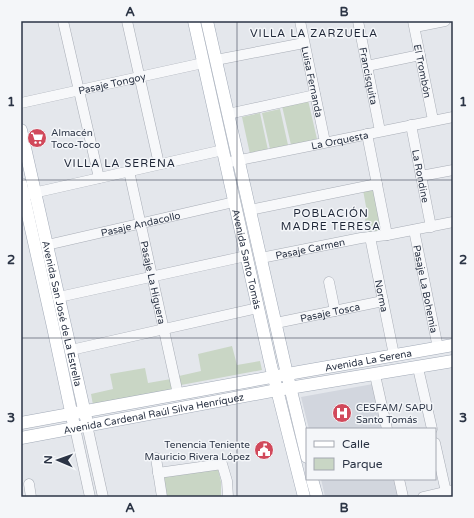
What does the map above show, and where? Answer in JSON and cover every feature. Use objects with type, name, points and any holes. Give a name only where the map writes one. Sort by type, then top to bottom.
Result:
[{"type":"main road","name":"Avenida Santo Tomás","points":[[194,21],[258,308],[281,375]]},
{"type":"main road","name":"Avenida Santo Tomás","points":[[207,21],[276,323],[281,375],[304,497]]},
{"type":"main road","name":"Avenida San José de La Estrella","points":[[21,130],[25,192],[75,428]]},
{"type":"main road","name":"Avenida San José de La Estrella","points":[[25,192],[47,245],[87,425]]},
{"type":"main road","name":"Avenida La Serena","points":[[281,375],[453,345]]},
{"type":"main road","name":"Avenida La Serena","points":[[284,389],[453,361]]},
{"type":"main road","name":"Avenida Cardenal Raúl Silva Henríquez","points":[[21,423],[281,375]]},
{"type":"main road","name":"Avenida Santo Tomás","points":[[284,389],[306,454]]},
{"type":"main road","name":"Avenida Cardenal Raúl Silva Henríquez","points":[[21,438],[284,389]]},
{"type":"main road","points":[[312,480],[317,497]]},
{"type":"street","points":[[63,21],[99,178]]},
{"type":"street","points":[[127,21],[160,164]]},
{"type":"street","name":"Luisa Fernanda","points":[[300,21],[324,142]]},
{"type":"street","name":"Francisquita","points":[[358,21],[380,131]]},
{"type":"street","points":[[414,24],[445,21]]},
{"type":"street","name":"El Trombón","points":[[414,24],[434,120]]},
{"type":"street","points":[[216,60],[304,43]]},
{"type":"street","points":[[367,66],[420,55]]},
{"type":"street","name":"Pasaje Tongoy","points":[[21,103],[203,63]]},
{"type":"street","points":[[228,114],[315,96]]},
{"type":"street","name":"La Orquesta","points":[[226,163],[453,116]]},
{"type":"street","name":"La Rondine","points":[[411,125],[431,226]]},
{"type":"street","points":[[367,134],[387,235]]},
{"type":"street","points":[[25,192],[99,178],[223,150]]},
{"type":"street","points":[[421,176],[453,170]]},
{"type":"street","name":"Pasaje La Higuera","points":[[129,171],[178,394]]},
{"type":"street","points":[[250,210],[377,184]]},
{"type":"street","name":"Pasaje Andacollo","points":[[47,245],[234,202]]},
{"type":"street","name":"Pasaje Carmen","points":[[261,258],[453,222]]},
{"type":"street","name":"Pasaje La Bohemia","points":[[414,230],[438,348]]},
{"type":"street","name":"Norma","points":[[370,237],[394,355]]},
{"type":"street","points":[[59,297],[246,256]]},
{"type":"street","points":[[329,282],[335,311]]},
{"type":"street","name":"Pasaje Tosca","points":[[276,323],[383,301]]},
{"type":"street","points":[[71,350],[258,308]]},
{"type":"street","points":[[418,368],[432,428]]},
{"type":"street","points":[[375,375],[387,428]]},
{"type":"street","name":"Avenida San José de La Estrella","points":[[87,425],[103,497]]},
{"type":"street","name":"Avenida San José de La Estrella","points":[[75,428],[90,497]]},
{"type":"street","points":[[423,497],[450,491],[436,446]]},
{"type":"street","points":[[156,458],[162,497]]},
{"type":"street","points":[[158,473],[222,464],[227,481],[228,497]]},
{"type":"street","points":[[399,480],[404,497]]},
{"type":"street","points":[[29,484],[31,497]]},
{"type":"shaded area","name":"CESFAM/ SAPU Santo Tomás","points":[[373,384],[383,428],[309,428],[301,397]]},
{"type":"shaded area","points":[[321,480],[395,480],[399,497],[325,497]]},
{"type":"green space","points":[[308,100],[317,139],[291,145],[282,106]]},
{"type":"green space","points":[[280,109],[288,145],[270,149],[262,113]]},
{"type":"green space","points":[[260,113],[268,150],[250,154],[242,117]]},
{"type":"green space","points":[[375,188],[384,231],[368,234],[364,213],[367,212],[363,190]]},
{"type":"green space","points":[[232,346],[237,365],[260,361],[262,370],[181,385],[179,376],[201,371],[198,354]]},
{"type":"green space","points":[[145,368],[148,383],[171,379],[173,390],[93,405],[91,394],[113,389],[110,374]]},
{"type":"green space","points":[[218,469],[221,482],[221,497],[166,497],[163,477]]},
{"type":"place","name":"Almacén Toco-Toco","points":[[37,138]]},
{"type":"place","name":"CESFAM/ SAPU Santo Tomás","points":[[342,413]]},
{"type":"place","name":"Tenencia Teniente Mauricio Rivera López","points":[[264,450]]},
{"type":"district","name":"VILLA LA ZARZUELA","points":[[314,33]]},
{"type":"district","name":"VILLA LA SERENA","points":[[120,163]]},
{"type":"district","name":"POBLACIÓN MADRE TERESA","points":[[331,219]]}]
